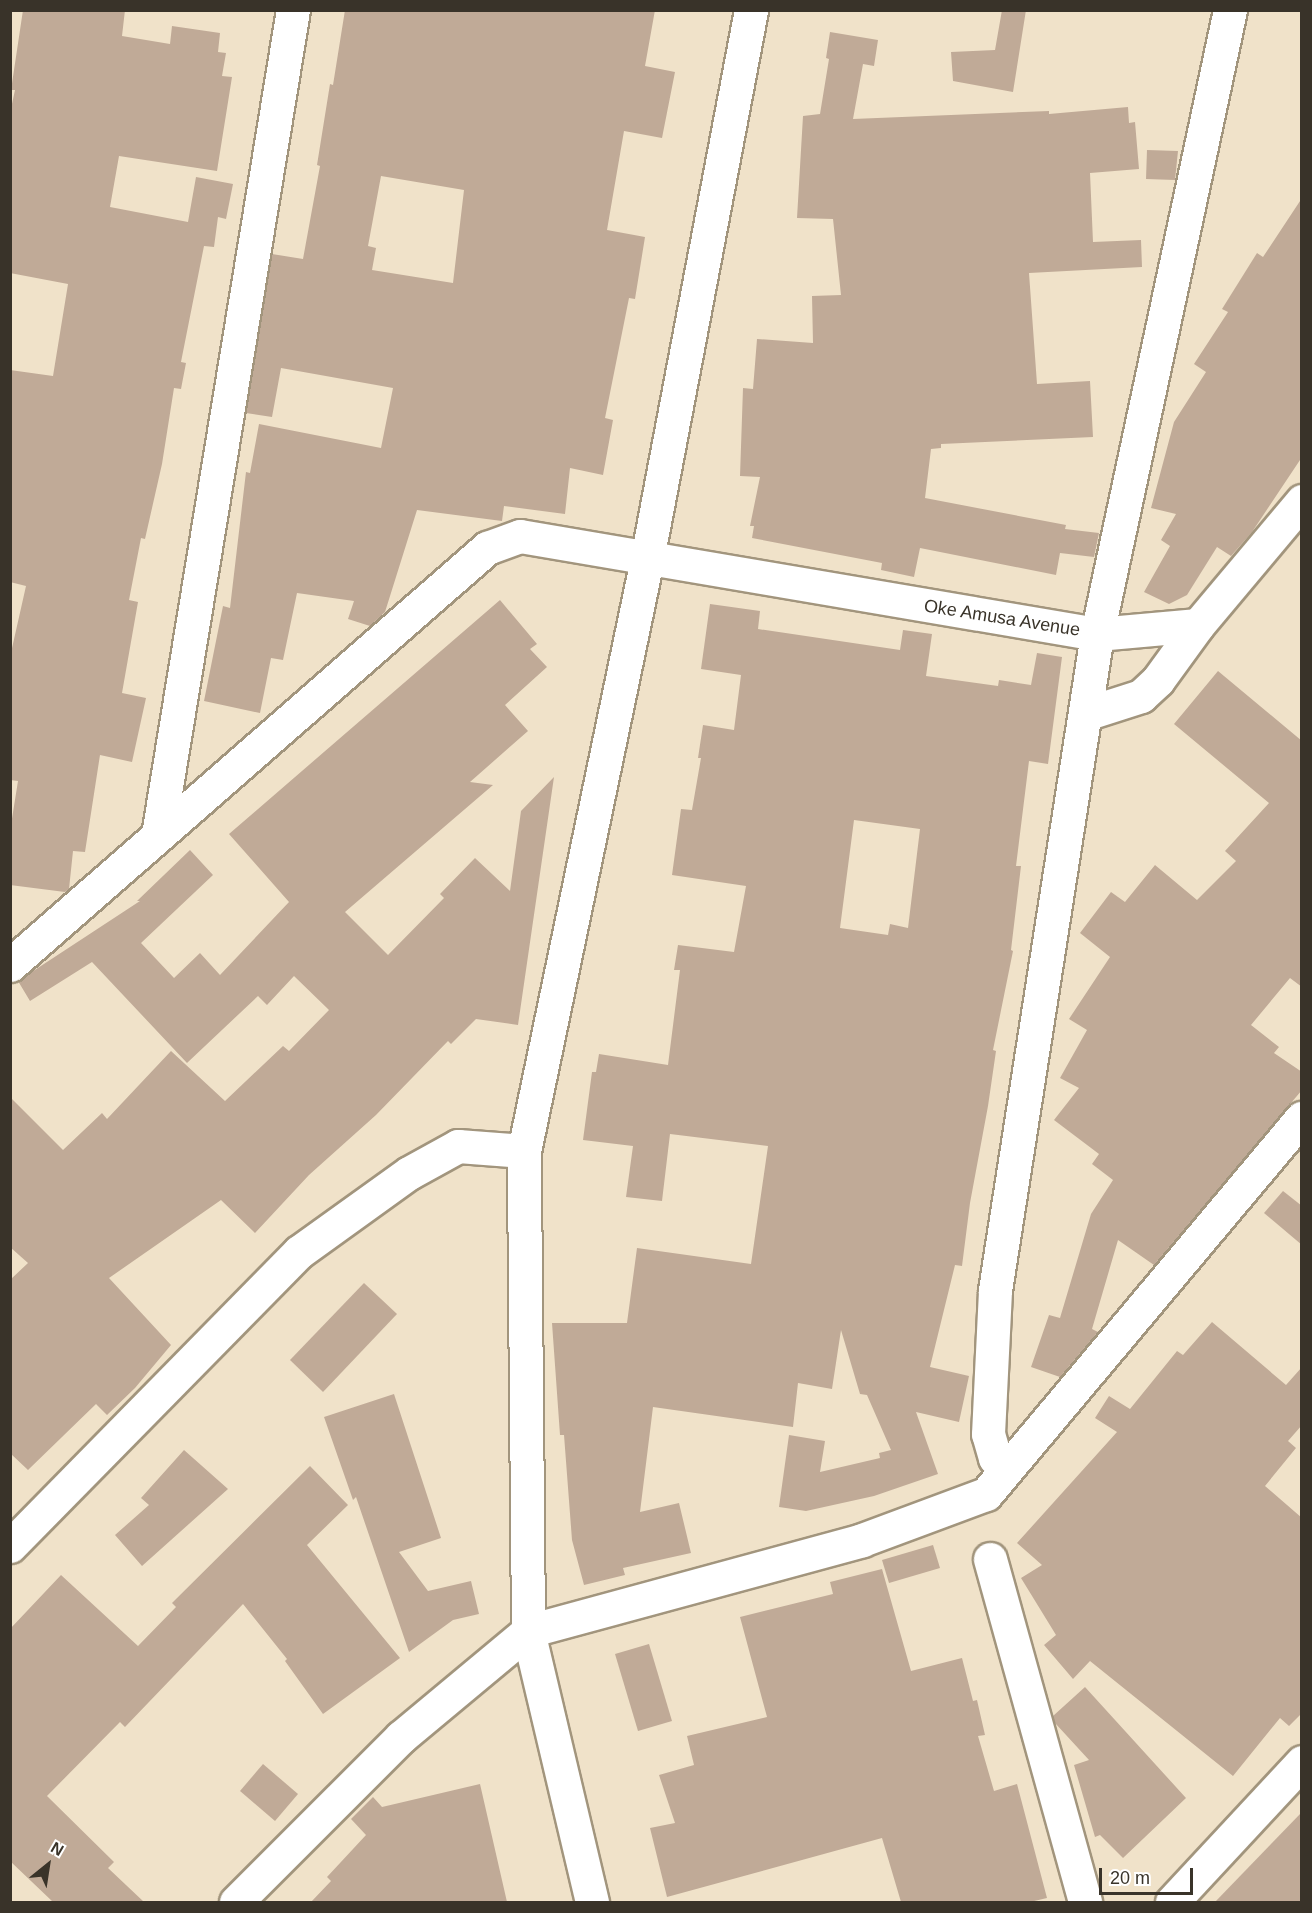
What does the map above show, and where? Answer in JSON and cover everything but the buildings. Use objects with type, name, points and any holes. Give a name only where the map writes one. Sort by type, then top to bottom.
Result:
[{"type":"street","points":[[158,836],[293,10]]},
{"type":"street","points":[[592,1902],[528,1631],[524,1151],[647,559],[751,10]]},
{"type":"street","points":[[1007,1467],[995,1458],[988,1434],[995,1290],[1097,634],[1230,10]]},
{"type":"street","points":[[1084,714],[1141,696],[1158,680],[1198,625],[1302,501]]},
{"type":"street","name":"Oke Amusa Avenue","points":[[10,965],[487,548],[520,536],[1097,634],[1198,625]]},
{"type":"street","points":[[236,1902],[401,1737],[528,1631],[862,1540],[986,1494],[1302,1118]]},
{"type":"street","points":[[10,1546],[299,1252],[409,1173],[458,1146],[524,1151]]},
{"type":"street","points":[[990,1558],[1085,1902]]},
{"type":"street","points":[[1172,1902],[1296,1781]]}]
